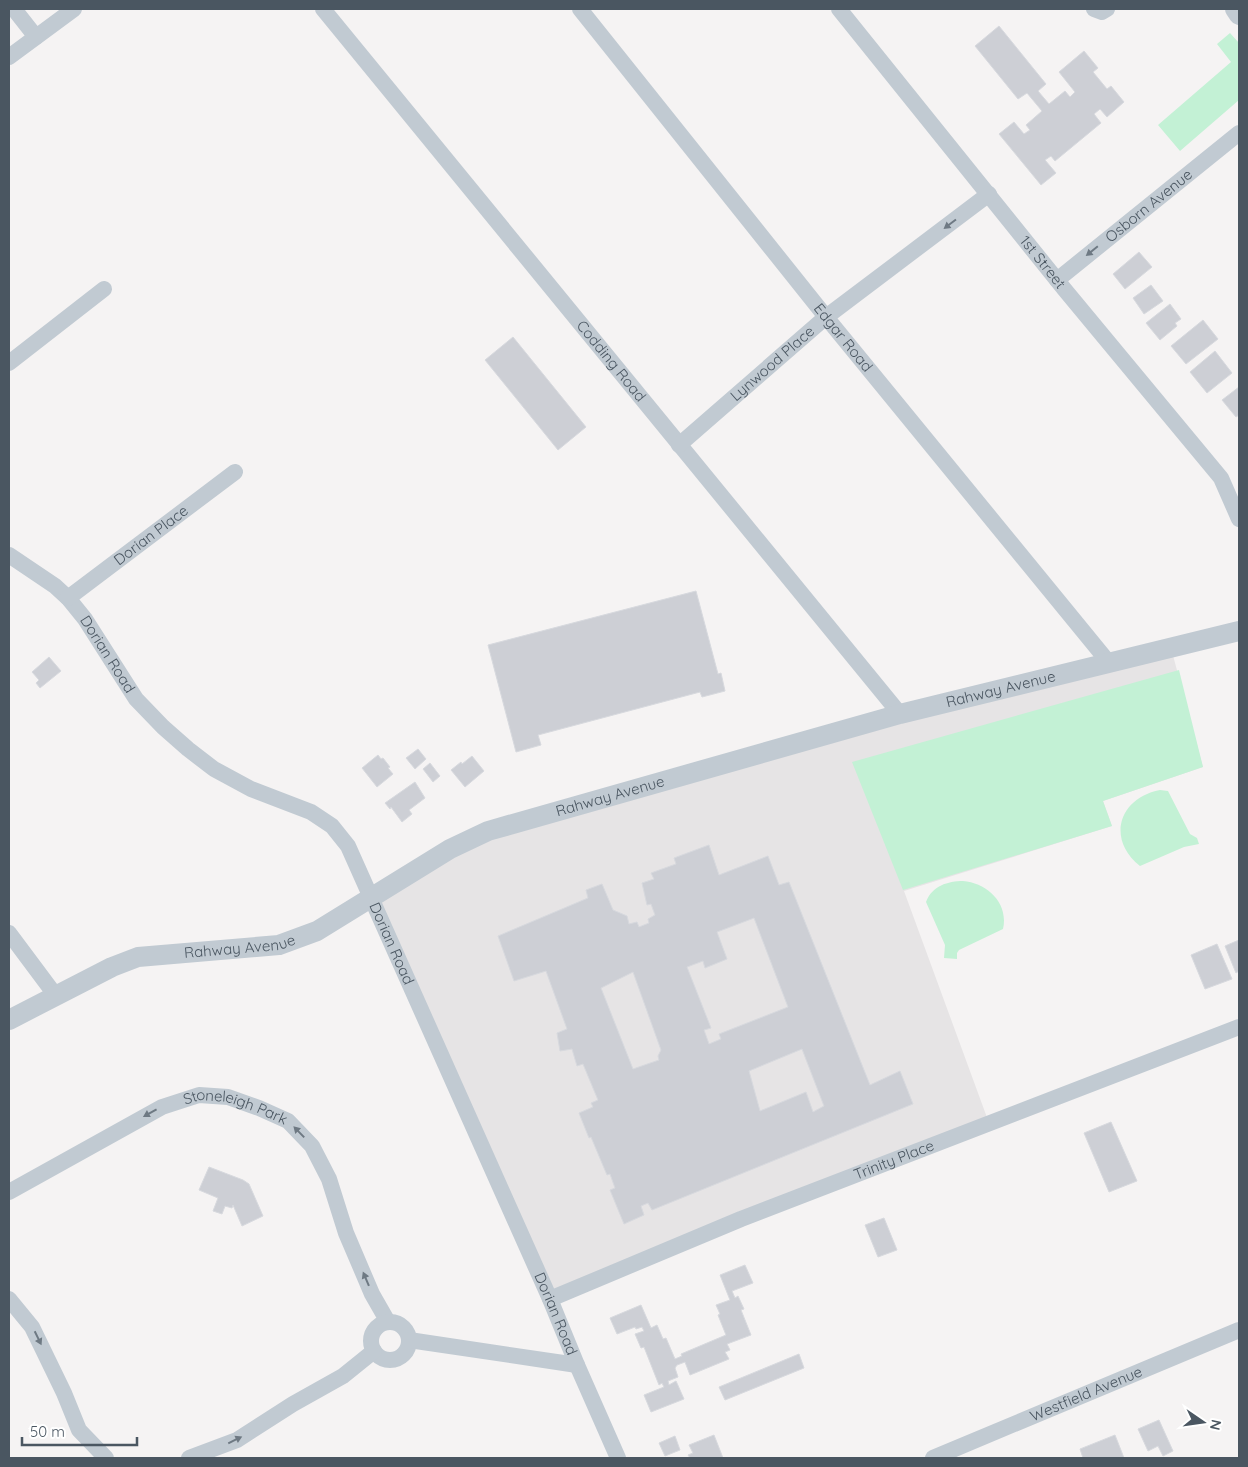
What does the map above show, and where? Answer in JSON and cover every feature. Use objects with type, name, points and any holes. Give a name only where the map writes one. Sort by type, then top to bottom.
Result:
[{"type":"street","points":[[14,9],[36,37]]},
{"type":"street","points":[[9,57],[74,9]]},
{"type":"street","name":"Codding Road","points":[[323,9],[900,714]]},
{"type":"street","name":"Edgar Road","points":[[580,9],[826,317],[1110,664]]},
{"type":"street","name":"1st Street","points":[[839,9],[1057,280],[1220,478],[1239,519]]},
{"type":"street","points":[[1094,9],[1102,12],[1107,9]]},
{"type":"street","points":[[1234,9],[1239,15]]},
{"type":"street","name":"Osborn Avenue","points":[[1057,280],[1239,133]]},
{"type":"street","name":"Lynwood Place","points":[[679,445],[826,317],[989,194]]},
{"type":"street","points":[[9,363],[104,290]]},
{"type":"street","name":"Dorian Place","points":[[68,598],[235,472]]},
{"type":"street","name":"Dorian Road","points":[[9,555],[55,586],[68,598],[85,619],[136,699],[188,749],[214,769],[250,789],[311,812],[332,826],[348,846],[550,1299],[618,1458]]},
{"type":"street","name":"Rahway Avenue","points":[[9,1020],[112,968],[138,957],[279,945],[317,932],[450,849],[488,831],[900,714],[1239,631]]},
{"type":"street","points":[[9,933],[56,996]]},
{"type":"street","name":"Trinity Place","points":[[550,1299],[742,1219],[1239,1027]]},
{"type":"street","name":"Stoneleigh Park","points":[[9,1192],[162,1107],[199,1095],[228,1097],[259,1108],[288,1121],[312,1146],[329,1178],[346,1233],[372,1294],[388,1322],[394,1322],[404,1328],[409,1340]]},
{"type":"street","points":[[9,1299],[32,1326],[64,1392],[79,1430],[106,1458]]},
{"type":"street","points":[[388,1322],[382,1324],[373,1333],[372,1339],[374,1351],[384,1359],[396,1359],[406,1352],[409,1340],[577,1365]]},
{"type":"street","name":"Westfield Avenue","points":[[933,1458],[1239,1330]]},
{"type":"street","points":[[190,1458],[237,1440],[293,1404],[343,1376],[374,1351]]},
{"type":"shaded area","points":[[1171,648],[1203,767],[1103,801],[1112,826],[904,891],[989,1123],[550,1299],[371,898],[450,849]]},
{"type":"green space","points":[[1230,33],[1239,43],[1239,100],[1180,151],[1158,125],[1231,62],[1217,44]]},
{"type":"green space","points":[[1179,670],[1203,767],[1103,801],[1112,826],[903,890],[852,762]]},
{"type":"green space","points":[[1160,790],[1168,791],[1190,834],[1197,838],[1199,844],[1184,847],[1140,866],[1129,855],[1123,844],[1122,821],[1127,810],[1135,801],[1146,794]]},
{"type":"green space","points":[[963,881],[980,886],[994,896],[1003,911],[1003,929],[959,950],[957,959],[944,958],[945,945],[926,902],[936,888],[952,882]]},
{"type":"building","points":[[999,26],[1046,84],[1038,91],[1049,104],[1065,91],[1070,97],[1075,92],[1059,72],[1084,51],[1098,68],[1093,72],[1107,89],[1111,86],[1124,102],[1107,117],[1100,109],[1094,114],[1101,123],[1055,161],[1051,156],[1045,160],[1056,173],[1041,185],[999,134],[1014,122],[1024,134],[1030,130],[1026,125],[1042,111],[1027,93],[1018,99],[975,46]]},
{"type":"building","points":[[1139,252],[1152,267],[1125,289],[1113,274]]},
{"type":"building","points":[[1151,285],[1163,301],[1144,314],[1133,298]]},
{"type":"building","points":[[1170,304],[1181,319],[1175,323],[1177,326],[1160,340],[1146,323]]},
{"type":"building","points":[[1203,320],[1218,339],[1186,364],[1171,346]]},
{"type":"building","points":[[513,337],[586,427],[558,450],[485,360]]},
{"type":"building","points":[[1215,351],[1232,373],[1207,393],[1190,372]]},
{"type":"building","points":[[1239,387],[1239,415],[1236,417],[1222,400]]},
{"type":"building","points":[[696,591],[718,674],[721,673],[725,691],[702,697],[700,692],[538,735],[541,745],[516,752],[488,645]]},
{"type":"building","points":[[49,657],[61,671],[40,688],[36,683],[39,680],[32,672]]},
{"type":"building","points":[[418,749],[426,759],[415,769],[406,758]]},
{"type":"building","points":[[378,755],[381,759],[383,758],[393,774],[377,787],[362,768]]},
{"type":"building","points":[[472,756],[484,771],[465,787],[451,770]]},
{"type":"building","points":[[430,763],[440,776],[433,782],[423,769]]},
{"type":"building","points":[[415,782],[425,798],[409,810],[412,814],[402,822],[391,807],[390,809],[385,803]]},
{"type":"building","points":[[709,845],[719,875],[768,856],[779,885],[789,882],[870,1085],[900,1071],[913,1104],[652,1210],[648,1203],[641,1206],[644,1215],[624,1224],[610,1190],[615,1188],[610,1174],[607,1175],[579,1113],[593,1107],[591,1103],[598,1100],[583,1064],[577,1066],[572,1049],[560,1051],[557,1033],[567,1029],[546,971],[514,981],[498,936],[588,898],[586,890],[602,884],[613,910],[627,916],[629,924],[637,922],[639,927],[649,923],[648,919],[655,915],[651,904],[647,905],[642,883],[654,879],[651,873],[676,864],[674,858]],"holes":[[[754,918],[788,1007],[719,1034],[721,1039],[709,1044],[704,1030],[711,1028],[687,967],[703,961],[705,968],[727,959],[717,932]],[[633,972],[661,1050],[658,1056],[659,1060],[633,1069],[601,988]],[[802,1049],[824,1106],[813,1112],[806,1092],[760,1111],[749,1071]]]},
{"type":"building","points":[[1239,940],[1239,971],[1236,973],[1225,946]]},
{"type":"building","points":[[1217,944],[1232,979],[1205,989],[1191,955]]},
{"type":"building","points":[[1111,1122],[1137,1181],[1109,1192],[1084,1133]]},
{"type":"building","points":[[209,1167],[249,1184],[263,1216],[242,1226],[233,1205],[232,1208],[225,1206],[222,1214],[213,1211],[218,1198],[199,1190]]},
{"type":"building","points":[[884,1218],[897,1250],[878,1257],[865,1225]]},
{"type":"building","points":[[745,1265],[753,1283],[732,1291],[735,1298],[738,1296],[744,1309],[741,1310],[751,1335],[727,1344],[730,1350],[725,1352],[729,1359],[690,1375],[685,1362],[677,1365],[675,1368],[678,1377],[668,1381],[669,1385],[676,1381],[684,1399],[651,1412],[644,1395],[664,1387],[662,1383],[659,1385],[644,1347],[641,1348],[635,1334],[644,1331],[642,1327],[636,1329],[635,1327],[617,1334],[610,1318],[641,1305],[651,1328],[657,1325],[663,1339],[666,1338],[675,1359],[682,1356],[681,1354],[726,1335],[716,1305],[730,1300],[720,1275]]},
{"type":"building","points":[[799,1354],[804,1368],[725,1400],[719,1387]]},
{"type":"building","points":[[1159,1420],[1173,1451],[1163,1456],[1158,1446],[1148,1451],[1138,1429]]},
{"type":"building","points":[[714,1435],[723,1458],[690,1458],[688,1455],[693,1453],[689,1445]]},
{"type":"building","points":[[1115,1435],[1124,1458],[1083,1458],[1080,1449]]},
{"type":"building","points":[[675,1436],[680,1450],[665,1456],[659,1443]]}]
